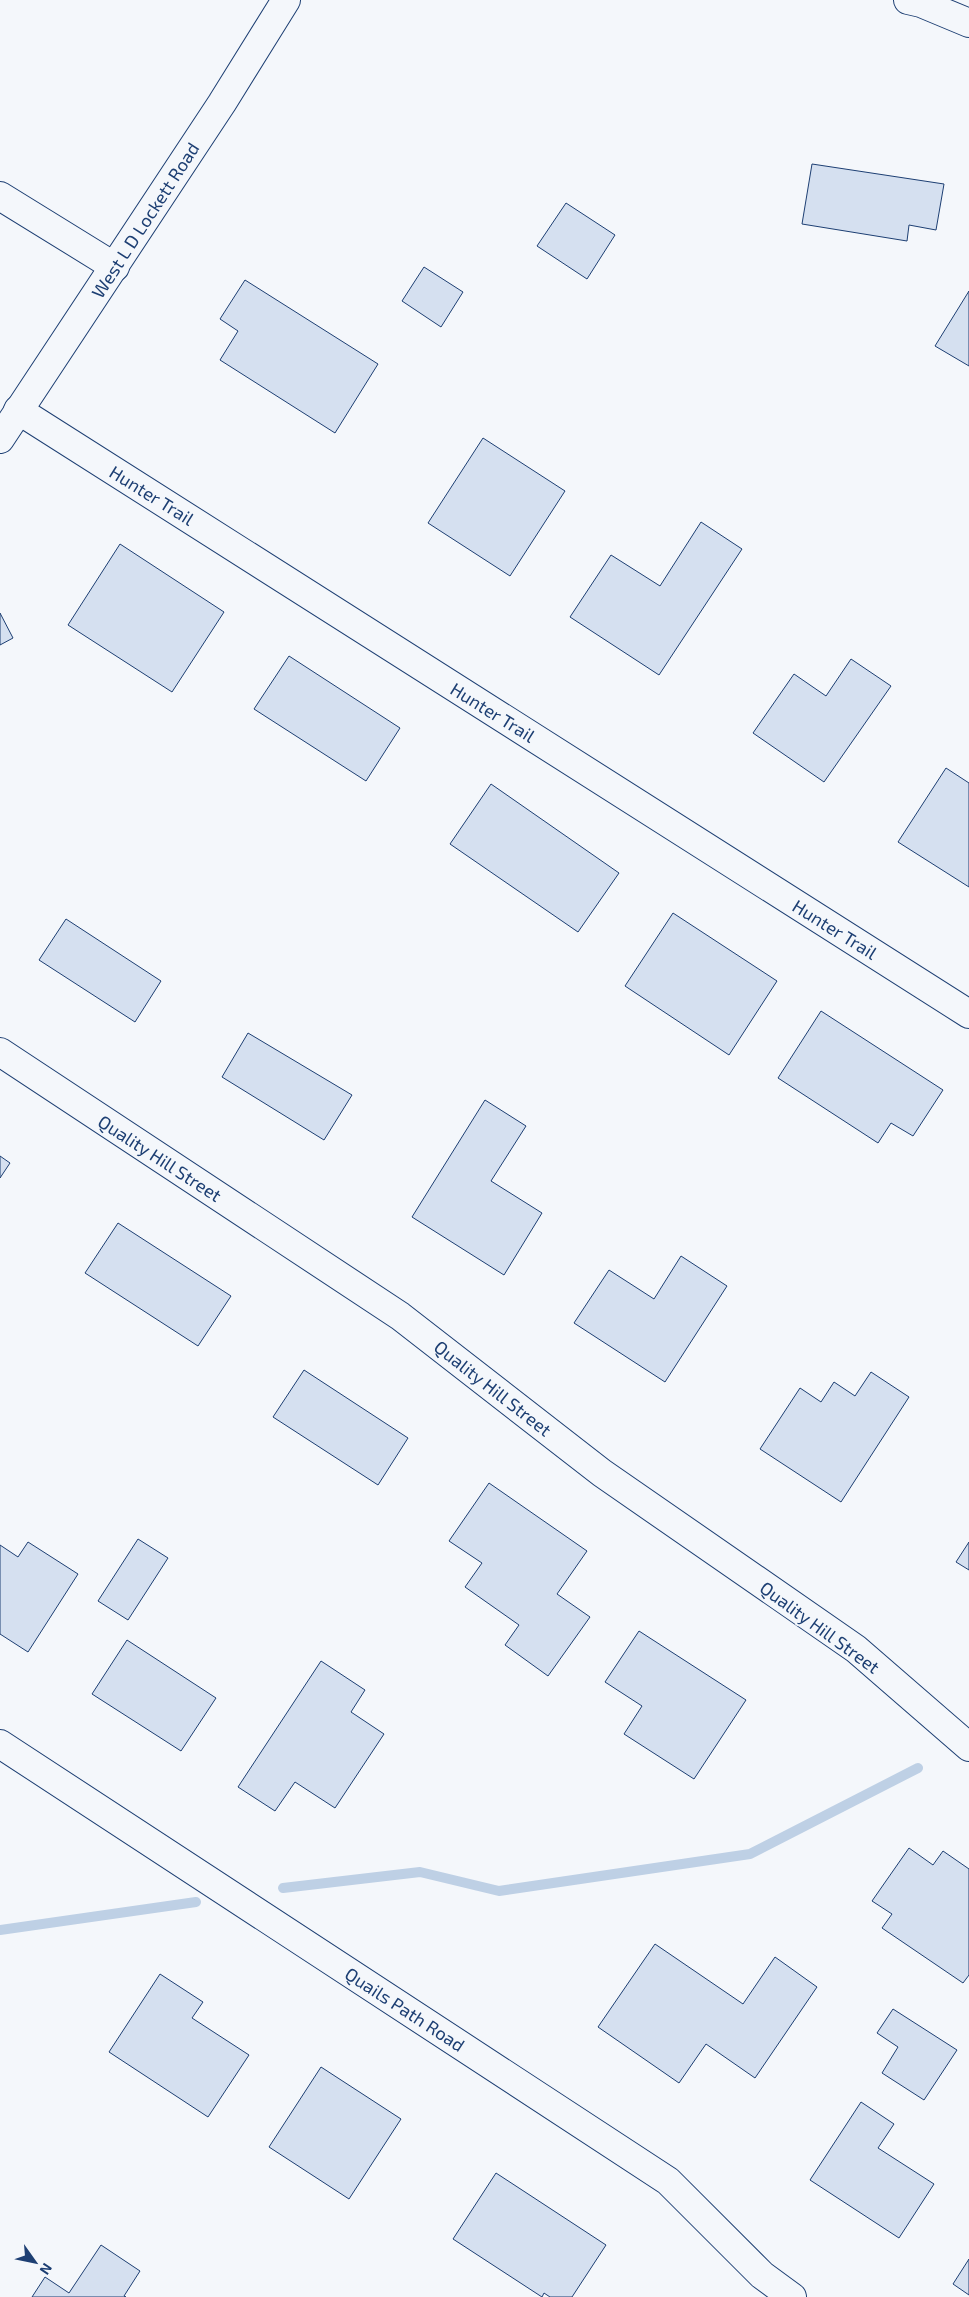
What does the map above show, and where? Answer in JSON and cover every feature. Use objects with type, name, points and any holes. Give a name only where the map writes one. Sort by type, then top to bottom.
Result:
[{"type":"street","name":"West L D Lockett Road","points":[[0,438],[115,267],[286,0]]},
{"type":"street","points":[[908,0],[921,3],[969,23]]},
{"type":"street","points":[[0,196],[115,267]]},
{"type":"street","name":"Hunter Trail","points":[[18,410],[969,1014]]},
{"type":"street","name":"Quality Hill Street","points":[[0,1052],[400,1316],[602,1473],[856,1649],[969,1747]]},
{"type":"street","name":"Quails Path Road","points":[[0,1744],[668,2181],[762,2275],[792,2297]]},
{"type":"building","points":[[812,164],[944,184],[936,230],[909,225],[907,241],[802,224]]},
{"type":"building","points":[[566,203],[615,235],[587,279],[537,246]]},
{"type":"building","points":[[424,267],[463,292],[441,327],[402,301]]},
{"type":"building","points":[[245,280],[378,364],[335,433],[220,360],[238,331],[220,319]]},
{"type":"building","points":[[969,291],[969,366],[935,346]]},
{"type":"building","points":[[483,438],[565,491],[510,576],[428,523]]},
{"type":"building","points":[[701,522],[742,549],[659,675],[570,617],[611,555],[660,586]]},
{"type":"building","points":[[120,544],[224,612],[172,692],[68,625]]},
{"type":"building","points":[[0,613],[13,638],[0,645]]},
{"type":"building","points":[[289,656],[400,728],[366,781],[254,709]]},
{"type":"building","points":[[851,659],[891,686],[824,782],[753,733],[794,674],[826,696]]},
{"type":"building","points":[[946,768],[969,783],[969,887],[898,842]]},
{"type":"building","points":[[491,784],[619,873],[578,932],[450,844]]},
{"type":"building","points":[[673,913],[777,981],[729,1055],[625,986]]},
{"type":"building","points":[[66,919],[161,981],[135,1022],[39,960]]},
{"type":"building","points":[[821,1011],[943,1090],[913,1136],[891,1123],[878,1143],[778,1078]]},
{"type":"building","points":[[248,1033],[352,1095],[324,1140],[222,1077]]},
{"type":"building","points":[[485,1100],[526,1126],[491,1181],[542,1213],[504,1275],[412,1217]]},
{"type":"building","points":[[0,1156],[10,1163],[0,1178]]},
{"type":"building","points":[[118,1223],[231,1296],[198,1346],[85,1273]]},
{"type":"building","points":[[681,1256],[727,1286],[665,1382],[574,1323],[609,1270],[654,1299]]},
{"type":"building","points":[[304,1370],[408,1438],[378,1485],[273,1417]]},
{"type":"building","points":[[871,1372],[909,1397],[841,1502],[760,1449],[800,1388],[821,1402],[834,1382],[855,1396]]},
{"type":"building","points":[[489,1483],[587,1551],[557,1594],[590,1617],[548,1676],[505,1645],[519,1625],[465,1587],[482,1563],[449,1541]]},
{"type":"building","points":[[138,1539],[168,1558],[128,1620],[98,1601]]},
{"type":"building","points":[[28,1542],[78,1574],[28,1652],[0,1634],[0,1545],[18,1557]]},
{"type":"building","points":[[969,1542],[969,1570],[956,1562]]},
{"type":"building","points":[[639,1631],[746,1700],[694,1779],[624,1734],[642,1706],[605,1682]]},
{"type":"building","points":[[127,1640],[216,1698],[181,1751],[92,1694]]},
{"type":"building","points":[[321,1661],[365,1690],[351,1712],[384,1734],[335,1808],[295,1782],[275,1811],[238,1787]]},
{"type":"building","points":[[909,1848],[933,1865],[943,1851],[969,1869],[969,1975],[963,1983],[882,1928],[892,1914],[872,1901]]},
{"type":"building","points":[[655,1944],[743,2004],[775,1957],[817,1987],[755,2078],[706,2044],[679,2083],[598,2027]]},
{"type":"building","points":[[160,1974],[203,2002],[192,2018],[249,2055],[208,2117],[109,2052]]},
{"type":"building","points":[[893,2009],[957,2050],[924,2100],[882,2073],[898,2047],[877,2033]]},
{"type":"building","points":[[321,2067],[401,2119],[349,2199],[269,2147]]},
{"type":"building","points":[[861,2102],[894,2124],[878,2148],[934,2184],[899,2238],[810,2180]]},
{"type":"building","points":[[496,2173],[606,2245],[572,2297],[550,2297],[544,2293],[542,2297],[453,2239]]},
{"type":"building","points":[[101,2245],[140,2271],[124,2296],[126,2297],[32,2297],[45,2277],[69,2293]]},
{"type":"building","points":[[969,2259],[969,2295],[953,2284]]},
{"type":"waterway","points":[[283,1888],[420,1872],[499,1891],[750,1854],[918,1768]]},
{"type":"waterway","points":[[0,1930],[196,1902]]}]
